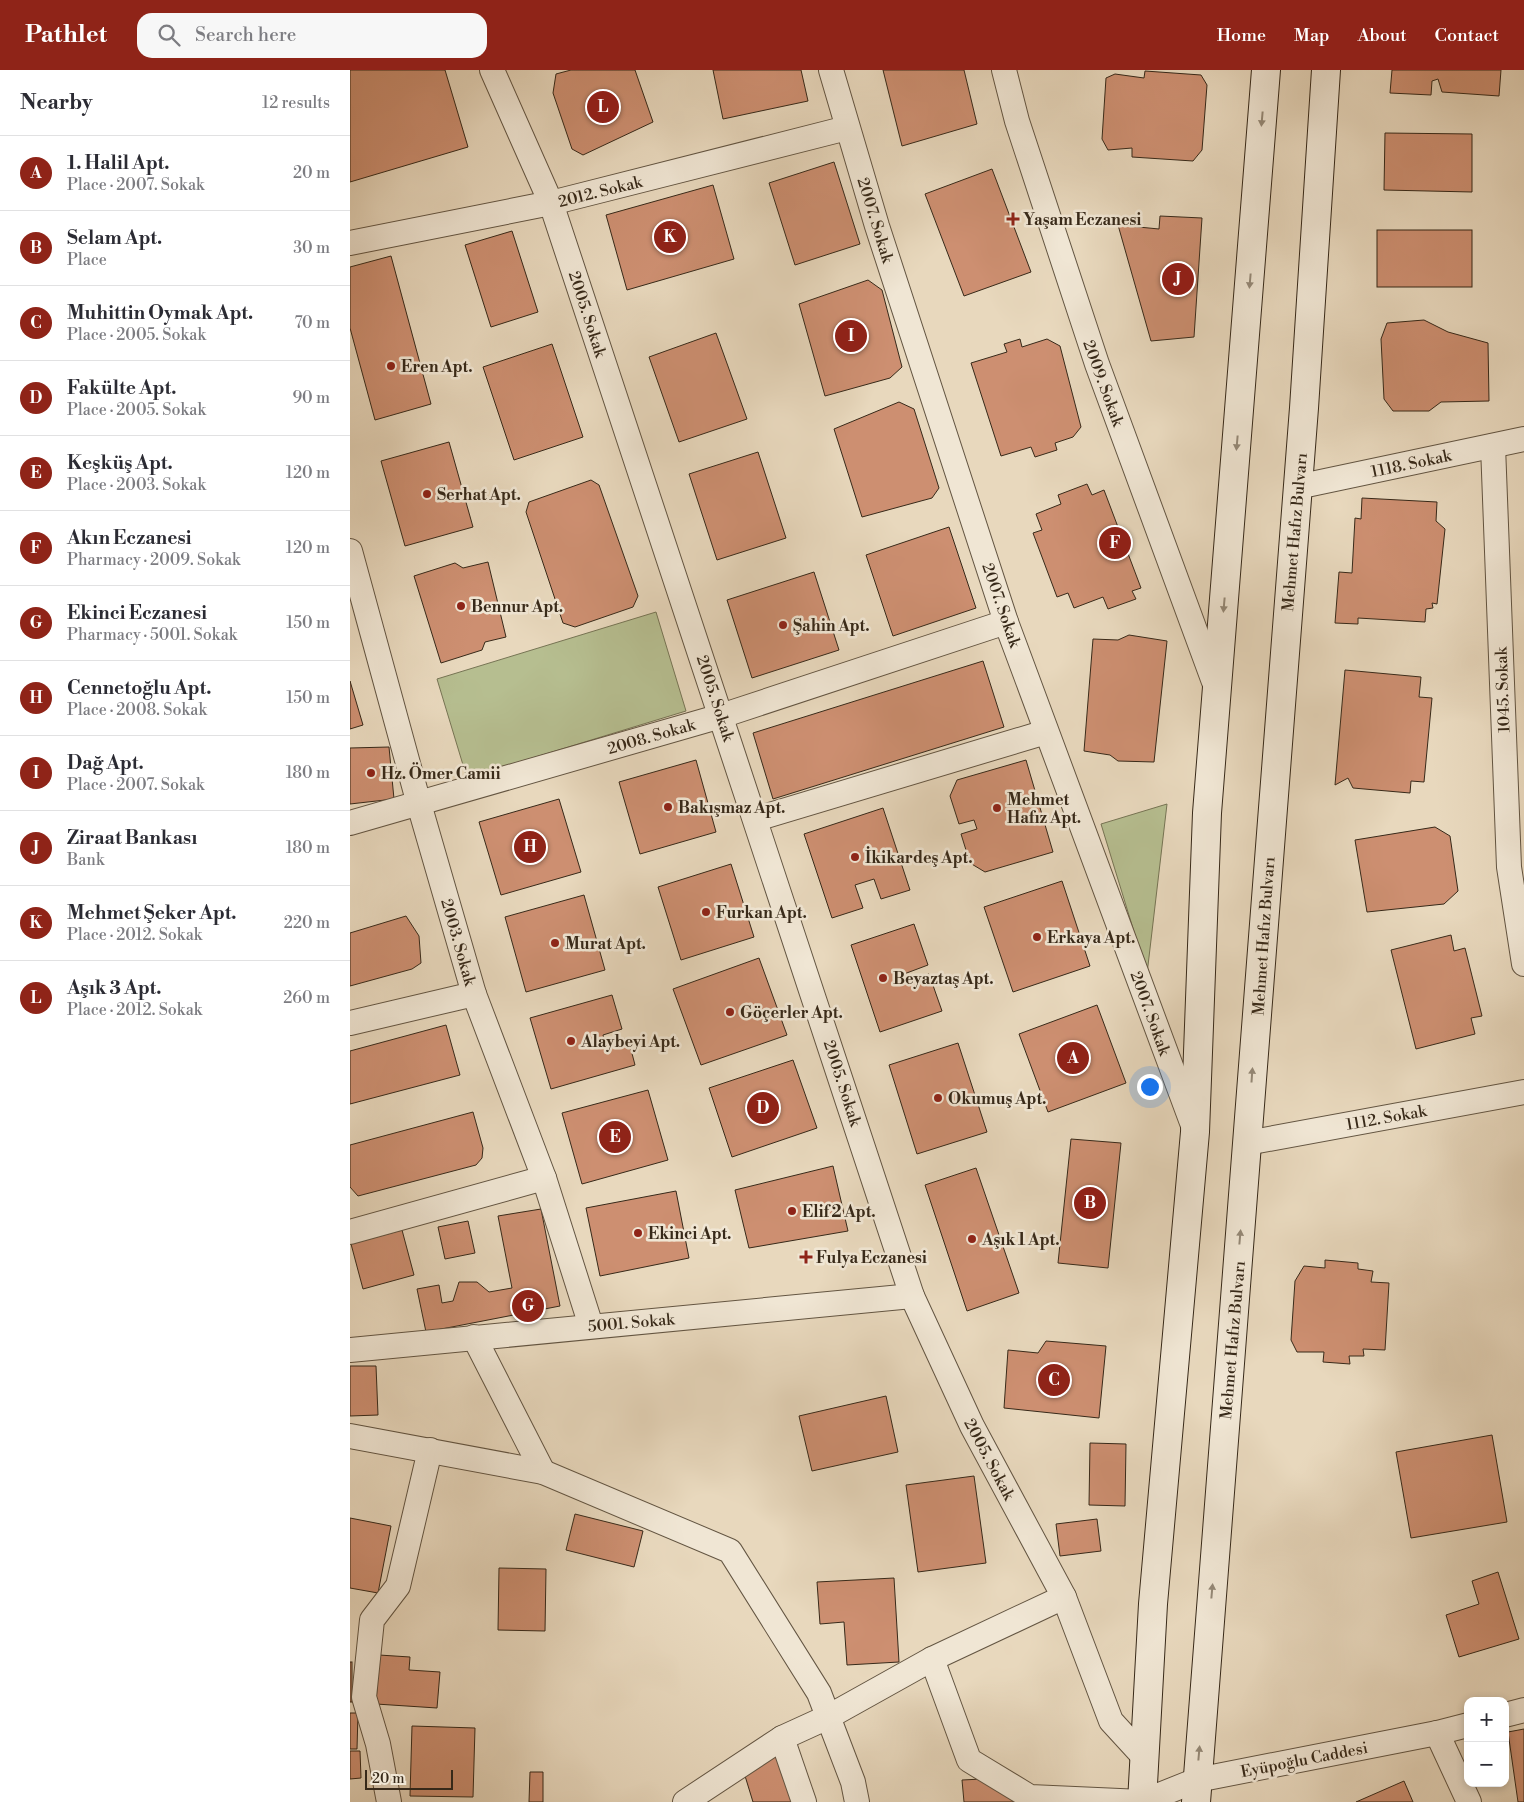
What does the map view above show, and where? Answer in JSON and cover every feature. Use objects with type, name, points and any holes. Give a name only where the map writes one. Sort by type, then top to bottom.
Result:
[{"type":"main road","points":[[1142,1802],[1153,1604],[1195,1132],[1208,813],[1266,70]]},
{"type":"main road","name":"Mehmet Hafız Bulvarı","points":[[1196,1791],[1297,487],[1326,70]]},
{"type":"street","name":"2005. Sokak","points":[[492,70],[551,203],[912,1296],[972,1426],[1064,1597],[1111,1721],[1144,1757]]},
{"type":"street","name":"2007. Sokak","points":[[831,70],[847,128],[1006,622],[1032,687],[1046,732],[1195,1132]]},
{"type":"street","name":"2009. Sokak","points":[[1004,70],[1016,121],[1097,364],[1217,692]]},
{"type":"street","name":"2012. Sokak","points":[[350,243],[551,203],[847,128]]},
{"type":"street","name":"1118. Sokak","points":[[1297,487],[1524,439]]},
{"type":"street","name":"1045. Sokak","points":[[1493,446],[1508,867],[1524,964]]},
{"type":"street","name":"2003. Sokak","points":[[350,551],[356,599],[419,804],[474,994],[544,1178],[591,1326]]},
{"type":"street","name":"2008. Sokak","points":[[350,823],[721,716],[1006,622]]},
{"type":"street","points":[[756,819],[1046,732]]},
{"type":"street","points":[[350,1023],[474,994]]},
{"type":"street","name":"1112. Sokak","points":[[1247,1143],[1524,1092]]},
{"type":"street","points":[[350,1232],[544,1178]]},
{"type":"street","name":"5001. Sokak","points":[[350,1350],[912,1296]]},
{"type":"street","points":[[474,1338],[543,1472]]},
{"type":"street","points":[[350,1436],[543,1472],[730,1551],[819,1693],[853,1782],[857,1802]]},
{"type":"street","points":[[389,1802],[378,1744],[364,1697],[372,1620],[398,1586],[430,1450]]},
{"type":"street","points":[[685,1802],[782,1738],[828,1717],[932,1659],[1064,1597]]},
{"type":"street","points":[[932,1659],[969,1760],[1030,1799],[1142,1802]]},
{"type":"street","points":[[1509,1714],[1524,1710]]},
{"type":"street","name":"Eyüpoğlu Caddesi","points":[[1142,1802],[1196,1791],[1464,1726]]},
{"type":"street","points":[[1437,1733],[1469,1802]]},
{"type":"street","points":[[782,1738],[804,1802]]},
{"type":"green space","points":[[656,612],[686,711],[467,778],[437,679]]},
{"type":"green space","points":[[1167,804],[1147,974],[1101,824]]},
{"type":"building","points":[[350,70],[445,70],[468,147],[350,182]]},
{"type":"building","points":[[571,70],[635,70],[653,122],[583,155],[572,149],[553,93],[556,74]]},
{"type":"building","points":[[713,70],[801,70],[808,101],[723,119]]},
{"type":"building","points":[[883,70],[964,70],[977,124],[902,146]]},
{"type":"building","points":[[1392,70],[1501,70],[1499,96],[1442,92],[1438,79],[1432,81],[1431,95],[1390,93]]},
{"type":"building","points":[[1145,71],[1201,75],[1207,85],[1202,150],[1193,161],[1132,157],[1132,148],[1108,150],[1102,139],[1106,78],[1115,74],[1144,78]]},
{"type":"building","points":[[1385,133],[1472,134],[1472,192],[1384,190]]},
{"type":"building","points":[[834,162],[860,244],[795,265],[769,183]]},
{"type":"building","points":[[992,169],[1031,272],[964,296],[925,194]]},
{"type":"building","points":[[713,185],[734,259],[627,290],[606,215]]},
{"type":"building","points":[[1160,216],[1202,218],[1194,337],[1151,341],[1118,225],[1159,229]]},
{"type":"building","points":[[1377,230],[1472,230],[1472,287],[1377,287]]},
{"type":"building","points":[[512,231],[538,312],[491,327],[465,245]]},
{"type":"building","name":"Eren Apt.","points":[[391,256],[431,404],[375,420],[350,328],[350,267]]},
{"type":"building","points":[[868,280],[882,290],[902,367],[890,378],[825,396],[799,304]]},
{"type":"building","points":[[1424,320],[1448,332],[1488,343],[1489,401],[1441,402],[1429,411],[1393,411],[1384,399],[1381,339],[1387,323]]},
{"type":"building","points":[[716,333],[747,419],[679,442],[649,357]]},
{"type":"building","points":[[1020,339],[1022,347],[1047,339],[1060,346],[1081,427],[1073,437],[1055,443],[1057,450],[1035,457],[1031,447],[1001,456],[971,363],[1007,352],[1004,344]]},
{"type":"building","points":[[552,344],[583,437],[514,460],[483,367]]},
{"type":"building","points":[[899,402],[914,409],[939,488],[932,498],[862,517],[834,429]]},
{"type":"building","name":"Serhat Apt.","points":[[449,442],[473,527],[405,546],[381,461]]},
{"type":"building","points":[[758,452],[786,538],[717,560],[689,474]]},
{"type":"building","points":[[591,480],[599,485],[638,596],[633,607],[575,627],[563,623],[526,512],[529,502]]},
{"type":"building","points":[[1087,484],[1092,495],[1104,490],[1141,588],[1132,591],[1136,599],[1108,609],[1103,597],[1074,608],[1068,593],[1057,597],[1033,533],[1042,530],[1036,514],[1061,504],[1058,495]]},
{"type":"building","points":[[1362,498],[1437,502],[1436,521],[1445,529],[1437,604],[1432,603],[1433,608],[1426,609],[1425,622],[1358,618],[1358,624],[1335,623],[1339,572],[1352,573],[1355,518],[1361,519]]},
{"type":"building","points":[[949,527],[976,608],[893,636],[866,555]]},
{"type":"building","name":"Bennur Apt.","points":[[488,562],[506,637],[485,642],[482,650],[441,663],[414,576],[455,563],[463,568]]},
{"type":"building","name":"Şahin Apt.","points":[[814,572],[839,650],[752,678],[727,600]]},
{"type":"building","points":[[1129,635],[1167,641],[1154,762],[1118,761],[1110,755],[1084,751],[1093,639],[1118,640]]},
{"type":"building","points":[[983,661],[1004,727],[773,799],[753,733]]},
{"type":"building","points":[[1345,670],[1421,677],[1419,697],[1432,698],[1424,782],[1411,781],[1410,793],[1353,788],[1348,778],[1335,785]]},
{"type":"building","points":[[350,681],[363,725],[350,729]]},
{"type":"building","name":"Hz. Ömer Camii","points":[[389,747],[394,799],[350,804],[350,748]]},
{"type":"building","name":"Bakışmaz Apt.","points":[[696,760],[716,832],[640,854],[619,782]]},
{"type":"building","name":"Mehmet Hafız Apt.","points":[[1026,760],[1053,852],[985,872],[970,863],[961,834],[977,829],[974,820],[959,824],[950,796],[957,780]]},
{"type":"building","points":[[559,799],[581,872],[501,895],[479,822]]},
{"type":"building","name":"İkikardeş Apt.","points":[[883,808],[910,890],[881,899],[874,879],[855,885],[863,908],[832,918],[804,834]]},
{"type":"building","points":[[1435,827],[1450,836],[1458,891],[1444,904],[1367,912],[1355,840]]},
{"type":"building","name":"Furkan Apt.","points":[[731,864],[754,937],[681,960],[658,887]]},
{"type":"building","name":"Erkaya Apt.","points":[[1062,881],[1090,966],[1013,992],[984,907]]},
{"type":"building","name":"Murat Apt.","points":[[584,895],[605,970],[526,992],[505,917]]},
{"type":"building","points":[[406,916],[419,936],[421,963],[412,969],[350,986],[350,933]]},
{"type":"building","name":"Beyaztaş Apt.","points":[[914,924],[928,965],[904,974],[906,981],[929,974],[942,1011],[880,1032],[851,945]]},
{"type":"building","points":[[1451,935],[1454,951],[1465,948],[1482,1016],[1471,1018],[1475,1034],[1416,1049],[1391,950]]},
{"type":"building","name":"Göçerler Apt.","points":[[759,958],[787,1035],[701,1065],[673,989]]},
{"type":"building","name":"Alaybeyi Apt.","points":[[612,995],[622,1029],[603,1035],[605,1044],[628,1038],[635,1065],[551,1089],[530,1018]]},
{"type":"building","points":[[1097,1005],[1126,1083],[1048,1112],[1019,1034]]},
{"type":"building","points":[[446,1025],[460,1075],[350,1104],[350,1051]]},
{"type":"building","name":"Okumuş Apt.","points":[[958,1043],[987,1132],[917,1154],[889,1065]]},
{"type":"building","points":[[793,1060],[817,1128],[732,1157],[709,1088]]},
{"type":"building","points":[[648,1090],[668,1160],[582,1184],[562,1113]]},
{"type":"building","points":[[473,1112],[483,1148],[482,1158],[476,1165],[358,1196],[350,1187],[350,1145]]},
{"type":"building","points":[[1071,1139],[1121,1143],[1108,1268],[1058,1263]]},
{"type":"building","name":"Elif 2 Apt.","points":[[833,1166],[848,1231],[749,1248],[735,1190]]},
{"type":"building","name":"Aşık 1 Apt.","points":[[976,1168],[1019,1293],[967,1311],[925,1185]]},
{"type":"building","name":"Ekinci Apt.","points":[[676,1191],[689,1258],[600,1276],[586,1208]]},
{"type":"building","points":[[541,1209],[560,1306],[426,1332],[417,1289],[439,1285],[442,1303],[453,1301],[459,1282],[477,1282],[489,1292],[512,1288],[498,1216]]},
{"type":"building","points":[[468,1221],[475,1253],[445,1259],[438,1227]]},
{"type":"building","points":[[402,1230],[414,1275],[363,1289],[351,1244]]},
{"type":"building","points":[[1325,1260],[1358,1263],[1358,1269],[1373,1271],[1371,1282],[1389,1283],[1385,1350],[1363,1349],[1364,1356],[1349,1356],[1350,1364],[1323,1362],[1324,1352],[1297,1352],[1291,1340],[1295,1281],[1304,1266],[1325,1268]]},
{"type":"building","points":[[1046,1341],[1106,1346],[1099,1418],[1004,1408],[1008,1350],[1038,1353]]},
{"type":"building","points":[[350,1366],[376,1366],[378,1415],[350,1416]]},
{"type":"building","points":[[886,1396],[898,1452],[812,1471],[799,1416]]},
{"type":"building","points":[[1492,1435],[1507,1522],[1411,1538],[1396,1452]]},
{"type":"building","points":[[1090,1443],[1126,1444],[1125,1506],[1089,1505]]},
{"type":"building","points":[[974,1476],[986,1563],[918,1572],[906,1485]]},
{"type":"building","points":[[575,1514],[643,1531],[634,1567],[566,1550]]},
{"type":"building","points":[[350,1518],[391,1526],[378,1593],[350,1588]]},
{"type":"building","points":[[1097,1519],[1101,1551],[1060,1556],[1056,1524]]},
{"type":"building","points":[[499,1568],[546,1569],[545,1631],[498,1630]]},
{"type":"building","points":[[1498,1572],[1519,1639],[1459,1657],[1446,1615],[1479,1604],[1472,1581]]},
{"type":"building","points":[[894,1578],[899,1662],[847,1665],[844,1622],[820,1624],[817,1582]]},
{"type":"building","points":[[379,1655],[410,1657],[409,1670],[440,1672],[437,1708],[376,1704]]},
{"type":"building","points":[[350,1662],[352,1662],[352,1702],[350,1702]]},
{"type":"building","points":[[350,1713],[358,1713],[357,1749],[350,1749]]},
{"type":"building","points":[[412,1726],[475,1728],[473,1797],[410,1796]]},
{"type":"building","points":[[1524,1729],[1524,1802],[1518,1802],[1509,1732]]},
{"type":"building","points":[[350,1751],[360,1751],[361,1778],[350,1779]]},
{"type":"building","points":[[779,1755],[800,1802],[753,1802],[742,1766]]},
{"type":"building","points":[[530,1772],[543,1772],[543,1802],[529,1802]]},
{"type":"building","points":[[982,1779],[1012,1798],[1013,1802],[964,1802],[962,1780]]},
{"type":"building","points":[[1404,1781],[1413,1802],[1356,1802]]},
{"type":"place","name":"Aşık 3 Apt.","points":[[603,107]]},
{"type":"place","name":"Yaşam Eczanesi","points":[[1013,219]]},
{"type":"place","name":"Mehmet Şeker Apt.","points":[[670,237]]},
{"type":"place","name":"Ziraat Bankası","points":[[1178,279]]},
{"type":"place","name":"Dağ Apt.","points":[[851,336]]},
{"type":"place","name":"Eren Apt.","points":[[391,366]]},
{"type":"place","name":"Serhat Apt.","points":[[427,494]]},
{"type":"place","name":"Akın Eczanesi","points":[[1115,543]]},
{"type":"place","name":"Bennur Apt.","points":[[461,606]]},
{"type":"place","name":"Şahin Apt.","points":[[783,625]]},
{"type":"place","name":"Hz. Ömer Camii","points":[[371,773]]},
{"type":"place","name":"Bakışmaz Apt.","points":[[668,807]]},
{"type":"place","name":"Mehmet Hafız Apt.","points":[[997,808]]},
{"type":"place","name":"Cennetoğlu Apt.","points":[[530,847]]},
{"type":"place","name":"İkikardeş Apt.","points":[[855,857]]},
{"type":"place","name":"Furkan Apt.","points":[[706,912]]},
{"type":"place","name":"Erkaya Apt.","points":[[1037,937]]},
{"type":"place","name":"Murat Apt.","points":[[555,943]]},
{"type":"place","name":"Beyaztaş Apt.","points":[[883,978]]},
{"type":"place","name":"Göçerler Apt.","points":[[730,1012]]},
{"type":"place","name":"Alaybeyi Apt.","points":[[571,1041]]},
{"type":"place","name":"1. Halil Apt.","points":[[1073,1058]]},
{"type":"place","name":"Okumuş Apt.","points":[[938,1098]]},
{"type":"place","name":"Fakülte Apt.","points":[[763,1108]]},
{"type":"place","name":"Keşküş Apt.","points":[[615,1137]]},
{"type":"place","name":"Selam Apt.","points":[[1090,1203]]},
{"type":"place","name":"Elif 2 Apt.","points":[[792,1211]]},
{"type":"place","name":"Ekinci Apt.","points":[[638,1233]]},
{"type":"place","name":"Aşık 1 Apt.","points":[[972,1239]]},
{"type":"place","name":"Fulya Eczanesi","points":[[806,1257]]},
{"type":"place","name":"Ekinci Eczanesi","points":[[528,1306]]},
{"type":"place","name":"Muhittin Oymak Apt.","points":[[1054,1380]]}]
